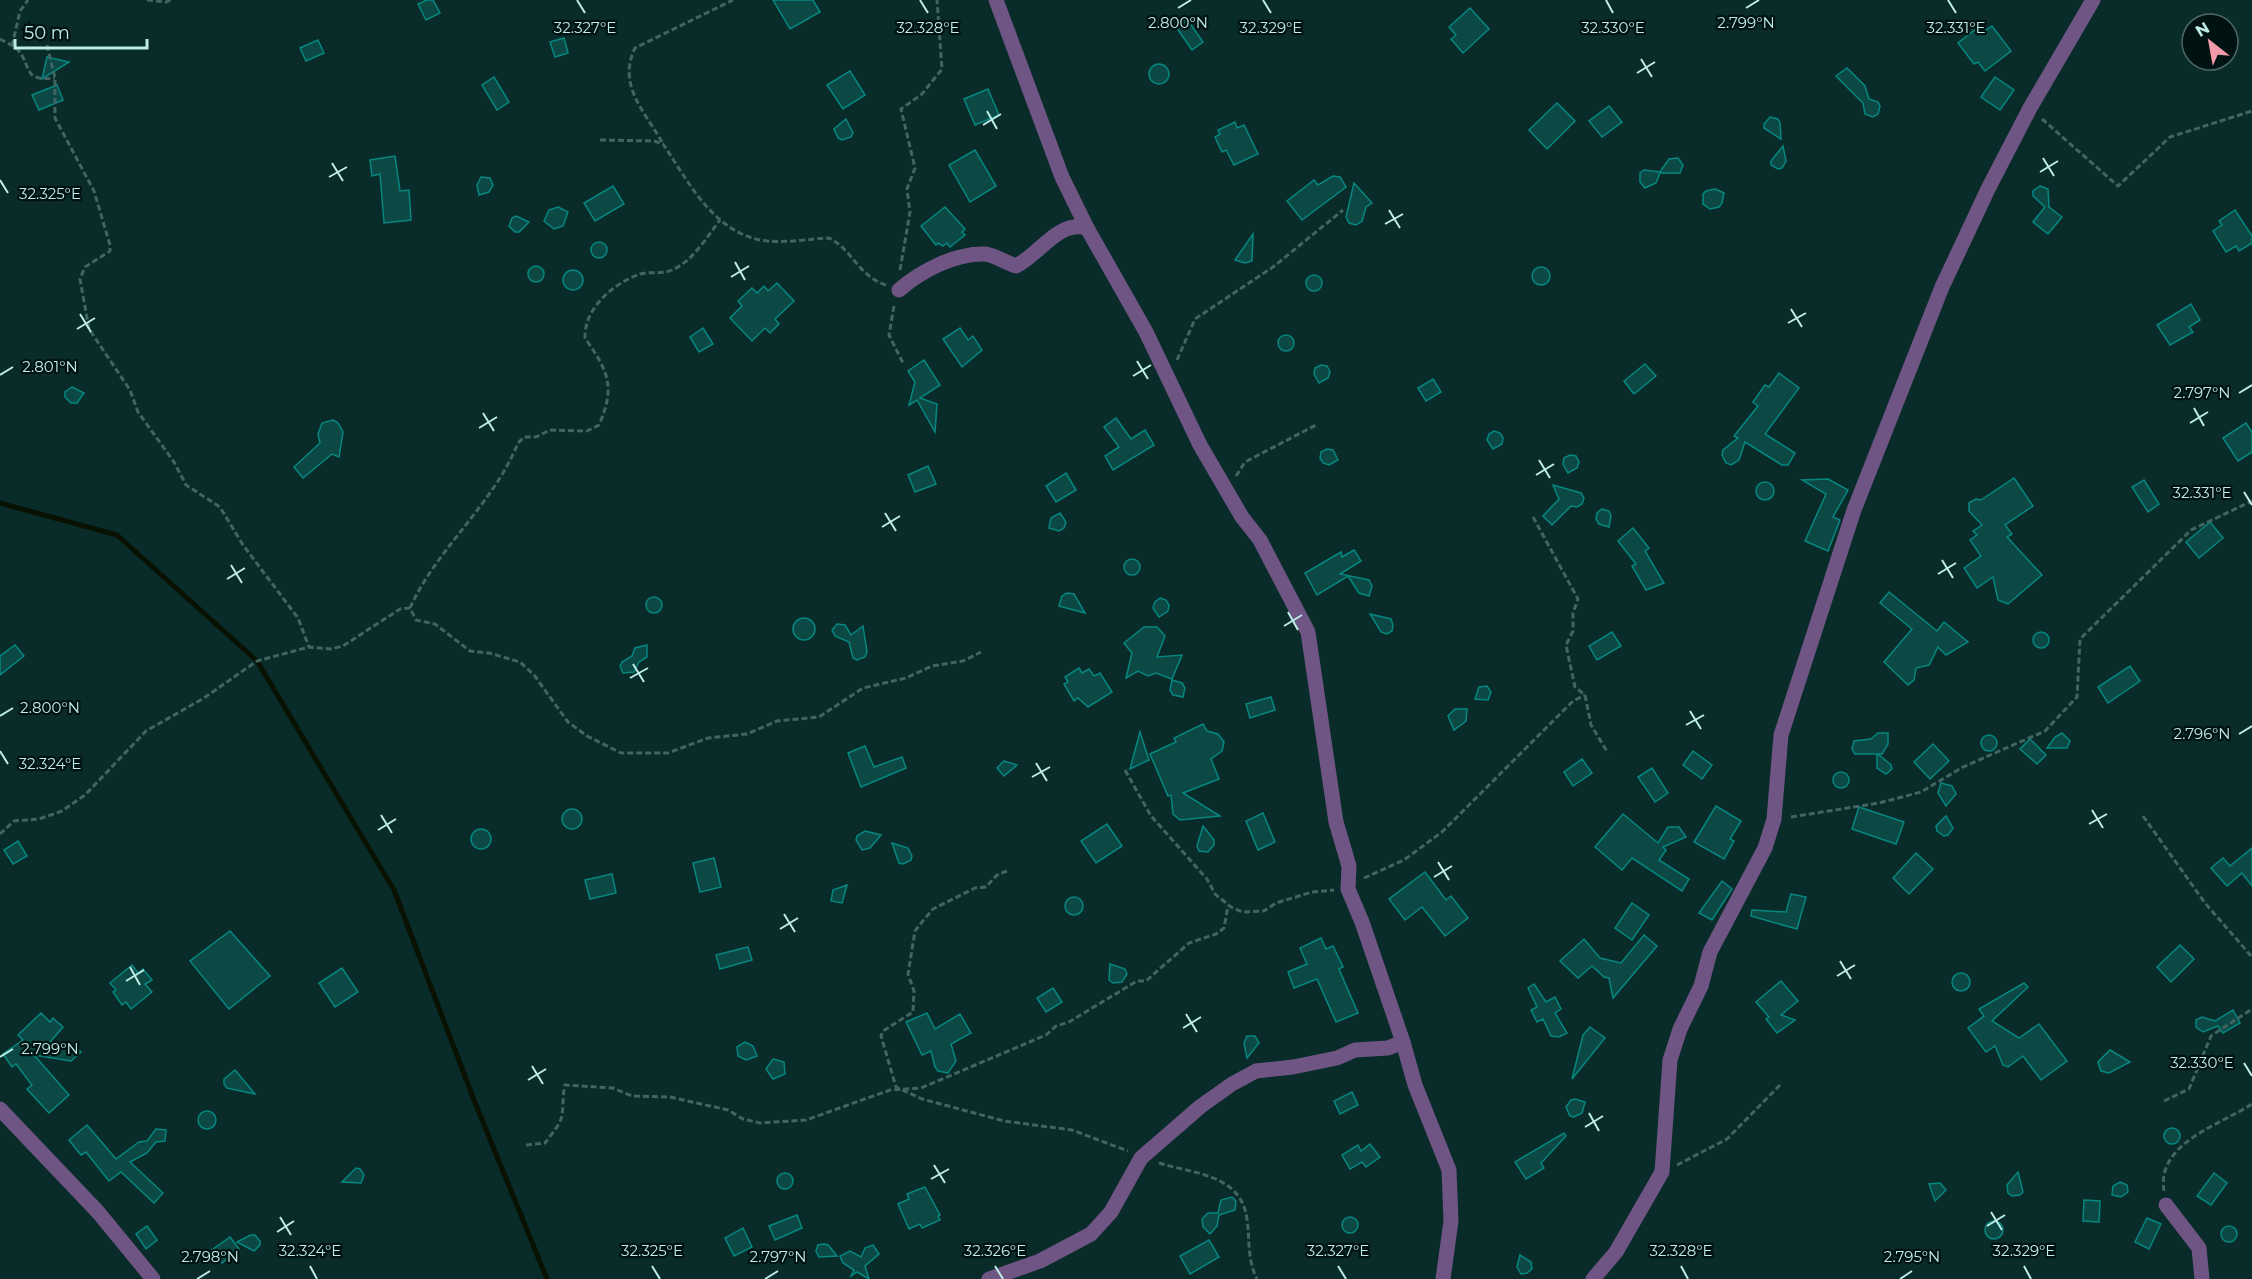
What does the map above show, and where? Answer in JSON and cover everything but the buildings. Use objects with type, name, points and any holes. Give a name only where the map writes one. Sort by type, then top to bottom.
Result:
[{"type":"street","points":[[996,0],[1062,177],[1087,228],[1146,332],[1168,381],[1242,518],[1260,540],[1308,632],[1336,822],[1349,866],[1348,889],[1362,922],[1403,1042],[1414,1085],[1449,1170],[1451,1221],[1443,1279]]},
{"type":"street","points":[[1593,1279],[1616,1252],[1662,1172],[1670,1060],[1676,1039],[1701,986],[1710,952],[1765,848],[1774,819],[1781,735],[1854,510],[1942,287],[2030,108],[2093,0]]},
{"type":"street","points":[[899,290],[915,276],[966,256],[988,254],[1016,266],[1030,259],[1059,232],[1075,225],[1087,228]]},
{"type":"street","points":[[989,1279],[1040,1261],[1091,1234],[1111,1212],[1141,1158],[1200,1106],[1256,1071],[1293,1067],[1337,1058],[1355,1050],[1388,1048],[1403,1042]]},
{"type":"street","points":[[0,1109],[98,1212],[153,1279]]},
{"type":"street","points":[[2166,1205],[2199,1248],[2202,1279]]},
{"type":"path","points":[[12,46],[20,11],[28,0]]},
{"type":"path","points":[[147,0],[156,2],[171,0]]},
{"type":"path","points":[[733,0],[635,48],[629,61],[632,96],[704,204],[720,220],[747,236],[760,240],[832,239],[862,273],[877,282],[899,290]]},
{"type":"path","points":[[915,168],[901,109],[922,94],[942,69],[937,0]]},
{"type":"path","points":[[0,39],[17,50],[28,73],[40,80],[55,78]]},
{"type":"path","points":[[47,45],[55,78],[56,118],[94,191],[110,245],[110,251],[85,267],[80,279],[89,329],[130,390],[138,412],[174,462],[186,485],[220,507],[243,546],[298,618],[309,647]]},
{"type":"path","points":[[2030,108],[2118,186],[2170,136],[2252,111]]},
{"type":"path","points":[[600,140],[654,141],[663,144]]},
{"type":"path","points":[[1168,381],[1195,319],[1273,267],[1343,210]]},
{"type":"path","points":[[0,834],[14,821],[39,819],[62,811],[85,795],[146,731],[204,698],[257,661],[309,647],[331,649],[343,646],[392,612],[410,608],[430,574],[471,520],[518,443],[524,437],[536,437],[550,430],[587,431],[599,425],[609,396],[609,380],[606,370],[585,338],[585,331],[599,302],[609,290],[642,273],[671,271],[699,249],[720,220]]},
{"type":"path","points":[[1227,490],[1245,462],[1318,424]]},
{"type":"path","points":[[1774,819],[1879,803],[1921,792],[1963,766],[2045,731],[2077,697],[2080,639],[2191,530],[2252,501]]},
{"type":"path","points":[[1533,517],[1578,599],[1573,631],[1566,645],[1575,687],[1585,695],[1591,725],[1608,753]]},
{"type":"path","points":[[410,608],[416,620],[435,624],[470,651],[509,658],[527,666],[568,722],[587,736],[621,753],[668,753],[708,738],[747,734],[777,721],[819,717],[862,688],[906,678],[932,666],[963,661],[981,652]]},
{"type":"path","points":[[1125,770],[1151,816],[1207,879],[1215,894],[1228,906],[1242,912],[1264,911],[1276,903],[1312,892],[1348,889],[1365,877],[1404,860],[1435,838],[1573,701],[1585,695]]},
{"type":"path","points":[[2143,816],[2205,903],[2252,957]]},
{"type":"path","points":[[1007,871],[997,875],[986,887],[975,888],[933,909],[915,932],[908,974],[914,991],[913,1012],[880,1036],[896,1087],[922,1099],[1004,1121],[1072,1130],[1106,1145],[1133,1152],[1141,1158],[1212,1176],[1236,1192],[1244,1204],[1250,1264],[1257,1279]]},
{"type":"path","points":[[526,1145],[545,1143],[552,1134],[562,1118],[561,1101],[565,1085],[613,1088],[632,1096],[670,1097],[718,1107],[760,1123],[806,1119],[890,1090],[921,1088],[1046,1035],[1056,1026],[1069,1022],[1137,981],[1146,981],[1189,943],[1216,934],[1224,928],[1228,906]]},
{"type":"path","points":[[2164,1101],[2189,1089],[2211,1036],[2247,1015],[2252,1009]]},
{"type":"path","points":[[1662,1172],[1727,1139],[1780,1085]]},
{"type":"path","points":[[2166,1205],[2162,1179],[2167,1165],[2182,1144],[2252,1104]]},
{"type":"waterway","points":[[0,503],[117,535],[257,661],[394,890],[474,1100],[547,1279]]}]
